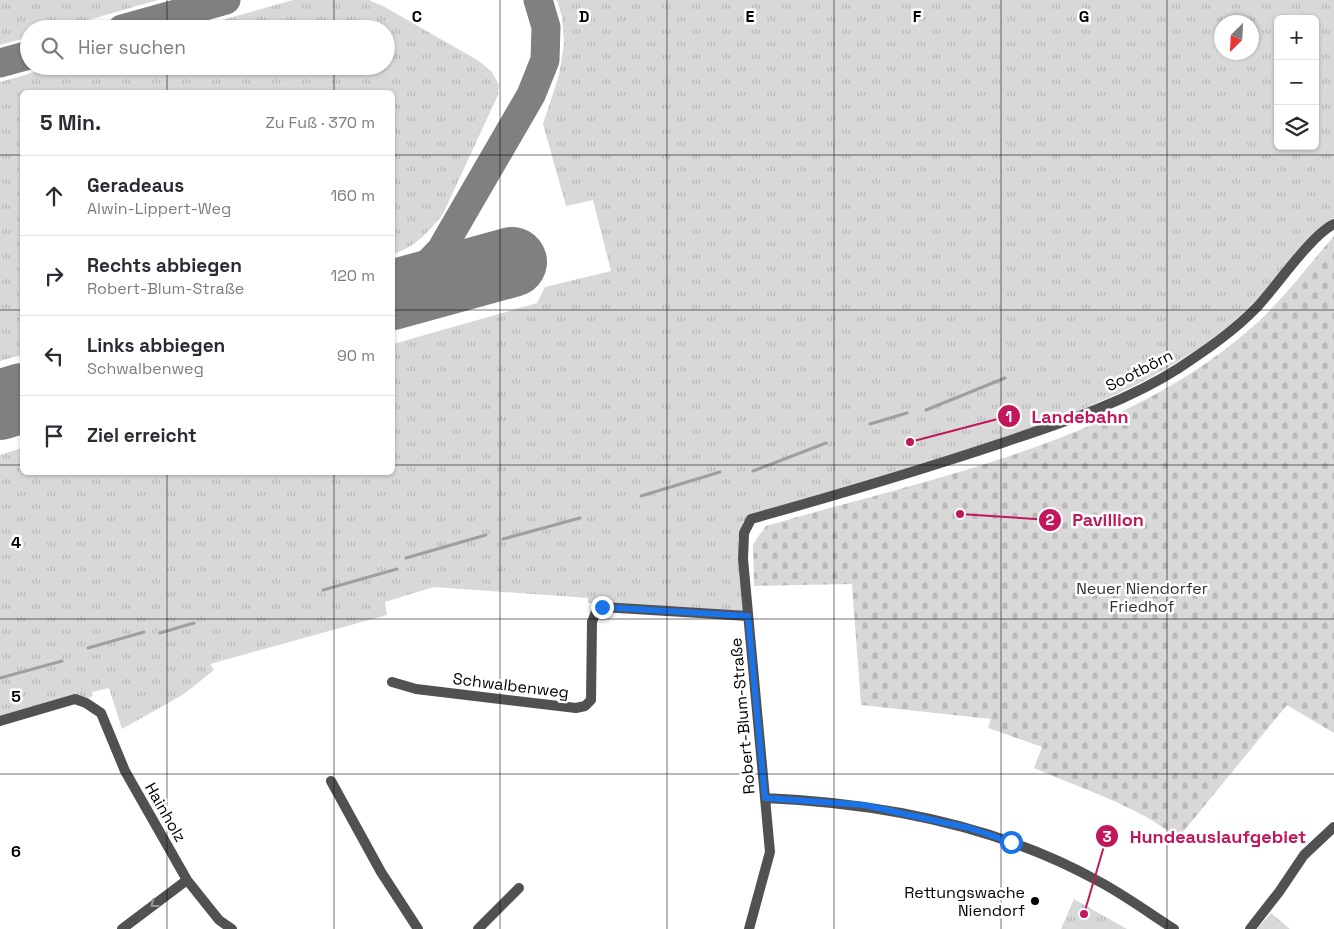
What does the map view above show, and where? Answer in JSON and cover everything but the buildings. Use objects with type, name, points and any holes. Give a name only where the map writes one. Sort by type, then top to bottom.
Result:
[{"type":"street","name":"Sootbörn","points":[[745,528],[751,519],[910,474],[1061,423],[1121,398],[1167,375],[1201,353],[1256,308],[1313,243],[1334,224]]},
{"type":"street","name":"Robert-Blum-Straße","points":[[745,528],[743,559],[770,852],[750,929]]},
{"type":"street","name":"Schwalbenweg","points":[[392,682],[416,689],[576,708],[585,706],[590,700],[592,622],[597,610],[602,607],[748,616]]},
{"type":"street","name":"Hainholz","points":[[0,721],[75,699],[101,712],[125,771],[187,880],[219,920],[232,929]]},
{"type":"street","points":[[331,781],[380,872],[418,929]]},
{"type":"street","points":[[765,798],[864,805],[969,828],[1011,842],[1100,882],[1174,929]]},
{"type":"street","points":[[1250,929],[1279,892],[1304,855],[1334,827]]},
{"type":"street","points":[[122,929],[187,880]]},
{"type":"street","points":[[478,929],[519,888]]},
{"type":"green space","points":[[0,0],[158,0],[88,20],[20,20],[20,39],[0,45]]},
{"type":"green space","points":[[293,0],[369,0],[383,6],[479,61],[492,72],[499,85],[498,95],[443,214],[427,233],[408,248],[395,253],[395,90],[20,90],[20,356],[0,361],[0,82],[24,75],[395,75],[395,20],[222,20]]},
{"type":"green space","points":[[557,0],[1334,0],[1334,218],[1323,225],[1265,291],[1227,327],[1198,349],[1136,385],[1070,414],[1002,438],[751,515],[743,522],[738,539],[743,612],[588,603],[588,598],[434,587],[385,602],[387,615],[210,664],[214,670],[184,694],[122,729],[109,688],[92,692],[93,696],[89,698],[71,695],[0,716],[0,455],[20,449],[20,475],[395,475],[395,343],[537,303],[545,287],[611,271],[593,200],[566,206],[543,124],[559,75],[564,44],[562,17]]},
{"type":"green space","name":"Neuer Niendorfer Friedhof","points":[[1334,236],[1334,733],[1287,705],[1178,838],[1161,826],[1126,807],[1034,768],[1042,747],[988,728],[991,719],[861,705],[852,584],[754,586],[753,544],[766,526],[960,472],[1026,451],[1089,426],[1150,397],[1207,363],[1259,321]]},
{"type":"green space","points":[[1074,899],[1127,929],[1061,929]]},
{"type":"green space","points":[[1271,913],[1290,929],[1257,929]]},
{"type":"waterway","points":[[926,410],[1005,378]]},
{"type":"waterway","points":[[870,424],[907,413]]},
{"type":"waterway","points":[[753,471],[826,443]]},
{"type":"waterway","points":[[641,496],[720,472]]},
{"type":"waterway","points":[[503,539],[580,518]]},
{"type":"waterway","points":[[406,558],[486,535]]},
{"type":"waterway","points":[[323,590],[397,569]]},
{"type":"waterway","points":[[160,633],[194,623]]},
{"type":"waterway","points":[[88,648],[144,632]]},
{"type":"waterway","points":[[0,678],[62,661]]},
{"type":"taxiway","points":[[154,20],[226,0]]},
{"type":"taxiway","points":[[395,289],[420,272],[441,250],[531,95],[545,60],[546,27],[538,0]]},
{"type":"taxiway","points":[[0,63],[20,57]]},
{"type":"runway","points":[[395,294],[512,262]]},
{"type":"runway","points":[[0,405],[20,399]]},
{"type":"place","name":"Landebahn","points":[[910,442]]},
{"type":"place","name":"Pavillion","points":[[960,514]]},
{"type":"place","name":"Rettungswache Niendorf","points":[[1035,901]]},
{"type":"place","name":"Hundeauslaufgebiet","points":[[1084,914]]},
{"type":"route","points":[[602,607],[748,616],[765,798],[864,805],[969,828],[1011,842]]}]
